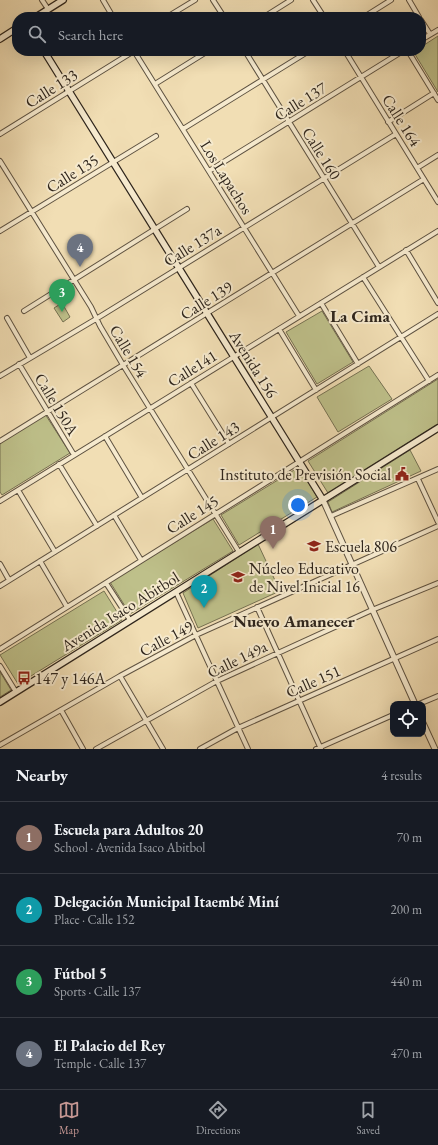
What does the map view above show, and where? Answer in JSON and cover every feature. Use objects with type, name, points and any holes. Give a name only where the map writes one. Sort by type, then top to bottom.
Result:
[{"type":"main road","points":[[44,12],[63,0]]},
{"type":"main road","points":[[0,39],[12,31]]},
{"type":"main road","name":"Avenida 156","points":[[47,56],[323,500]]},
{"type":"main road","name":"Avenida Isaco Abitbol","points":[[0,702],[438,428]]},
{"type":"street","points":[[42,0],[48,9]]},
{"type":"street","points":[[103,0],[110,12]]},
{"type":"street","points":[[175,12],[194,0]]},
{"type":"street","points":[[213,0],[221,12]]},
{"type":"street","points":[[272,12],[291,0]]},
{"type":"street","points":[[313,0],[321,12]]},
{"type":"street","points":[[372,12],[391,0]]},
{"type":"street","points":[[409,0],[416,12]]},
{"type":"street","points":[[426,28],[430,34]]},
{"type":"street","points":[[426,37],[438,30]]},
{"type":"street","name":"Calle 133","points":[[0,134],[126,56]]},
{"type":"street","name":"Los Lapachos","points":[[137,56],[299,316]]},
{"type":"street","points":[[155,84],[200,56]]},
{"type":"street","name":"Calle 160","points":[[248,56],[379,267]]},
{"type":"street","points":[[183,129],[301,56]]},
{"type":"street","name":"Calle 164","points":[[348,56],[438,202]]},
{"type":"street","name":"Calle 137","points":[[209,171],[396,56]]},
{"type":"street","points":[[411,56],[438,100]]},
{"type":"street","points":[[388,122],[434,93]]},
{"type":"street","name":"Calle 137a","points":[[0,376],[396,134]]},
{"type":"street","name":"Calle 135","points":[[0,231],[156,136]]},
{"type":"street","points":[[417,168],[438,155]]},
{"type":"street","name":"Calle 154","points":[[0,161],[74,280],[123,365],[187,470],[239,552]]},
{"type":"street","name":"Calle 139","points":[[0,441],[424,179]]},
{"type":"street","points":[[24,311],[187,209]]},
{"type":"street","name":"Calle141","points":[[0,501],[438,231]]},
{"type":"street","points":[[406,250],[438,303]]},
{"type":"street","points":[[363,277],[429,381]]},
{"type":"street","points":[[321,303],[358,364]]},
{"type":"street","name":"Calle 143","points":[[0,586],[438,314]]},
{"type":"street","points":[[7,318],[30,358]]},
{"type":"street","points":[[279,329],[316,390]]},
{"type":"street","name":"Calle 150A","points":[[19,364],[74,455]]},
{"type":"street","name":"Calle 145","points":[[0,649],[438,375]]},
{"type":"street","points":[[191,383],[229,444]]},
{"type":"street","points":[[105,436],[142,498]]},
{"type":"street","points":[[59,464],[97,526]]},
{"type":"street","points":[[331,516],[438,469]]},
{"type":"street","points":[[418,478],[438,522]]},
{"type":"street","points":[[18,490],[55,552]]},
{"type":"street","name":"Avenida 156","points":[[323,500],[414,701]]},
{"type":"street","points":[[114,515],[141,560]]},
{"type":"street","name":"Calle 149","points":[[0,745],[120,676],[196,635],[438,526]]},
{"type":"street","points":[[40,561],[67,606]]},
{"type":"street","points":[[0,564],[10,580]]},
{"type":"street","points":[[106,582],[130,620]]},
{"type":"street","name":"Calle 149a","points":[[96,749],[216,681],[372,610],[438,583]]},
{"type":"street","points":[[176,592],[248,749]]},
{"type":"street","points":[[257,607],[319,748],[390,716]]},
{"type":"street","name":"Calle 151","points":[[200,749],[238,728],[438,639]]},
{"type":"street","points":[[0,666],[16,692]]},
{"type":"street","points":[[120,676],[163,749]]},
{"type":"street","points":[[426,701],[438,696]]},
{"type":"street","points":[[61,710],[83,749]]},
{"type":"street","points":[[426,730],[435,749]]},
{"type":"green space","points":[[438,36],[438,92],[416,56],[426,56],[426,44]]},
{"type":"green space","points":[[62,303],[70,317],[63,322],[54,308]]},
{"type":"green space","points":[[322,311],[353,362],[317,384],[286,332]]},
{"type":"green space","points":[[369,366],[392,399],[338,432],[317,397]]},
{"type":"green space","points":[[438,379],[438,424],[328,493],[308,461]]},
{"type":"green space","points":[[45,414],[70,453],[2,495],[0,492],[0,442]]},
{"type":"green space","points":[[410,450],[421,471],[332,512],[328,502]]},
{"type":"green space","points":[[299,467],[317,497],[239,545],[221,515]]},
{"type":"green space","points":[[213,519],[233,551],[130,614],[110,582]]},
{"type":"green space","points":[[258,544],[280,591],[198,628],[183,593]]},
{"type":"green space","points":[[104,591],[122,620],[18,684],[0,655]]},
{"type":"green space","points":[[0,672],[11,690],[0,697]]},
{"type":"place","name":"El Palacio del Rey","points":[[80,267]]},
{"type":"place","name":"Fútbol 5","points":[[62,312]]},
{"type":"place","name":"Instituto de Previsión Social","points":[[402,474]]},
{"type":"place","name":"Escuela 806","points":[[314,546]]},
{"type":"place","name":"Escuela para Adultos 20","points":[[273,549]]},
{"type":"place","name":"Núcleo Educativo de Nivel Inicial 16","points":[[238,577]]},
{"type":"place","name":"Delegación Municipal Itaembé Miní","points":[[204,608]]},
{"type":"place","name":"147 y 146A","points":[[24,678]]},
{"type":"district","name":"La Cima","points":[[360,316]]},
{"type":"district","name":"Nuevo Amanecer","points":[[294,621]]}]
